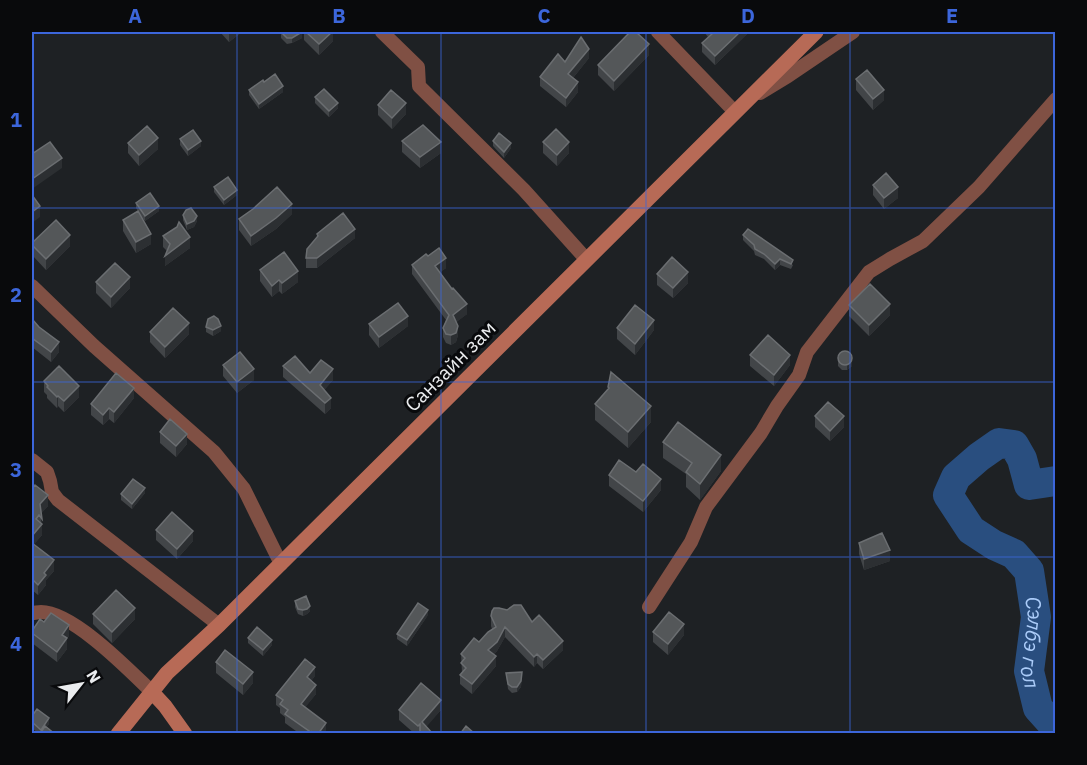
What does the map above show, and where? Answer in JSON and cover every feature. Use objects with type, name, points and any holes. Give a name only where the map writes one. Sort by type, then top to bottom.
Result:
[{"type":"main road","name":"Санзайн зам","points":[[118,734],[167,673],[281,564],[747,98],[816,32]]},
{"type":"main road","points":[[152,692],[165,706],[184,734]]},
{"type":"street","points":[[382,32],[418,67],[419,86],[524,190],[586,259]]},
{"type":"street","points":[[658,32],[734,111]]},
{"type":"street","points":[[747,98],[761,93],[853,32]]},
{"type":"street","points":[[649,607],[691,542],[706,507],[762,433],[777,406],[799,375],[807,352],[869,272],[923,241],[980,187],[1056,99]]},
{"type":"street","points":[[32,286],[94,346],[214,452],[244,489],[281,564]]},
{"type":"street","points":[[32,460],[47,472],[51,492],[58,500],[219,625]]},
{"type":"street","points":[[32,613],[42,612],[61,617],[84,632],[152,692]]},
{"type":"building","points":[[281,32],[302,32],[292,38],[287,38]]},
{"type":"building","points":[[306,32],[332,32],[319,44]]},
{"type":"building","points":[[630,32],[636,32],[649,44],[614,81],[598,65]]},
{"type":"building","points":[[712,32],[740,32],[715,56],[702,43]]},
{"type":"building","points":[[581,37],[589,49],[568,74],[578,82],[566,98],[540,77],[558,54],[565,62]]},
{"type":"building","points":[[867,70],[884,90],[873,99],[856,79]]},
{"type":"building","points":[[275,74],[283,86],[259,104],[249,90]]},
{"type":"building","points":[[324,89],[338,103],[329,111],[315,97]]},
{"type":"building","points":[[391,90],[406,103],[392,118],[378,105]]},
{"type":"building","points":[[423,125],[441,142],[420,157],[402,141]]},
{"type":"building","points":[[147,126],[158,138],[139,155],[128,143]]},
{"type":"building","points":[[556,129],[569,142],[557,155],[543,142]]},
{"type":"building","points":[[193,130],[201,141],[188,150],[180,139]]},
{"type":"building","points":[[499,133],[511,143],[504,152],[493,141]]},
{"type":"building","points":[[50,142],[62,158],[32,179],[32,154]]},
{"type":"building","points":[[886,173],[898,187],[884,198],[873,185]]},
{"type":"building","points":[[228,177],[237,190],[224,200],[214,187]]},
{"type":"building","points":[[277,187],[292,204],[251,236],[239,219]]},
{"type":"building","points":[[150,193],[159,206],[145,216],[136,203]]},
{"type":"building","points":[[32,195],[40,206],[32,212]]},
{"type":"building","points":[[191,208],[197,216],[194,221],[187,224],[183,215]]},
{"type":"building","points":[[138,211],[151,234],[136,242],[123,220]]},
{"type":"building","points":[[343,213],[355,229],[317,258],[306,258],[307,249],[318,236],[317,234]]},
{"type":"building","points":[[56,220],[70,235],[46,259],[32,243]]},
{"type":"building","points":[[179,222],[190,237],[165,256],[170,244],[163,236],[177,227]]},
{"type":"building","points":[[748,229],[793,260],[791,264],[780,259],[775,264],[755,249],[754,245],[743,235]]},
{"type":"building","points":[[439,248],[446,258],[435,266],[452,289],[467,304],[453,315],[458,326],[456,333],[451,335],[446,334],[443,328],[449,315],[412,265],[426,254],[428,256]]},
{"type":"building","points":[[284,252],[298,271],[282,283],[279,280],[272,286],[260,270]]},
{"type":"building","points":[[672,257],[688,272],[673,288],[657,274]]},
{"type":"building","points":[[115,263],[130,277],[111,297],[96,282]]},
{"type":"building","points":[[870,284],[890,304],[869,325],[849,305]]},
{"type":"building","points":[[398,303],[408,316],[379,337],[369,324]]},
{"type":"building","points":[[635,305],[654,320],[635,344],[617,328]]},
{"type":"building","points":[[173,308],[189,323],[165,347],[150,332]]},
{"type":"building","points":[[214,316],[221,326],[213,330],[206,327],[208,319]]},
{"type":"building","points":[[32,319],[59,342],[51,352],[32,338]]},
{"type":"building","points":[[768,335],[790,355],[774,375],[750,355]]},
{"type":"building","points":[[842,351],[848,351],[852,358],[848,365],[842,365],[838,361],[838,355]]},
{"type":"building","points":[[240,352],[254,369],[237,382],[223,365]]},
{"type":"building","points":[[295,356],[310,373],[321,360],[333,369],[320,385],[331,398],[325,403],[283,366]]},
{"type":"building","points":[[59,366],[79,386],[64,401],[47,387],[44,381]]},
{"type":"building","points":[[611,372],[651,406],[628,432],[595,404],[609,388]]},
{"type":"building","points":[[116,373],[134,388],[114,412],[109,408],[103,415],[91,404]]},
{"type":"building","points":[[828,402],[844,416],[830,431],[815,416]]},
{"type":"building","points":[[170,419],[187,434],[176,446],[160,432]]},
{"type":"building","points":[[678,422],[721,455],[700,484],[686,472],[692,463],[663,442]]},
{"type":"building","points":[[619,460],[636,472],[643,464],[661,479],[643,501],[609,475]]},
{"type":"building","points":[[133,479],[145,488],[132,504],[121,494]]},
{"type":"building","points":[[35,485],[48,495],[40,504],[42,519],[39,515],[36,519],[42,524],[32,536],[32,489]]},
{"type":"building","points":[[172,512],[193,531],[177,549],[156,530]]},
{"type":"building","points":[[882,533],[890,550],[864,559],[859,543]]},
{"type":"building","points":[[32,543],[54,560],[38,585],[32,579]]},
{"type":"building","points":[[116,590],[135,608],[112,632],[93,614]]},
{"type":"building","points":[[306,596],[310,606],[303,610],[298,609],[295,601]]},
{"type":"building","points":[[418,603],[428,610],[407,640],[397,634]]},
{"type":"building","points":[[514,605],[521,605],[532,622],[539,615],[563,641],[543,660],[537,654],[534,657],[505,627],[497,642],[488,650],[496,656],[472,684],[460,675],[466,668],[461,663],[465,658],[461,654],[474,638],[479,642],[496,627],[491,616],[494,608],[507,610]]},
{"type":"building","points":[[669,612],[684,624],[668,644],[653,632]]},
{"type":"building","points":[[51,613],[69,625],[62,635],[67,638],[57,652],[32,633],[40,619],[44,622]]},
{"type":"building","points":[[257,627],[272,640],[263,650],[248,638]]},
{"type":"building","points":[[225,650],[253,672],[243,684],[216,662]]},
{"type":"building","points":[[305,659],[315,667],[307,677],[316,685],[301,704],[326,723],[318,734],[312,733],[285,714],[288,710],[280,704],[283,700],[276,695]]},
{"type":"building","points":[[522,672],[521,681],[517,687],[508,684],[506,673]]},
{"type":"building","points":[[421,683],[441,700],[422,722],[433,734],[420,734],[420,724],[418,726],[399,710]]},
{"type":"building","points":[[37,709],[49,718],[41,730],[32,722],[32,716]]},
{"type":"building","points":[[45,726],[55,734],[40,734]]},
{"type":"building","points":[[466,726],[475,734],[460,734]]},
{"type":"waterway","name":"Сэлбэ гол","points":[[1056,481],[1029,485],[1022,459],[1014,445],[999,443],[956,477],[948,495],[971,530],[994,545],[1014,554],[1029,571],[1036,617],[1029,671],[1038,708],[1056,728]]}]
